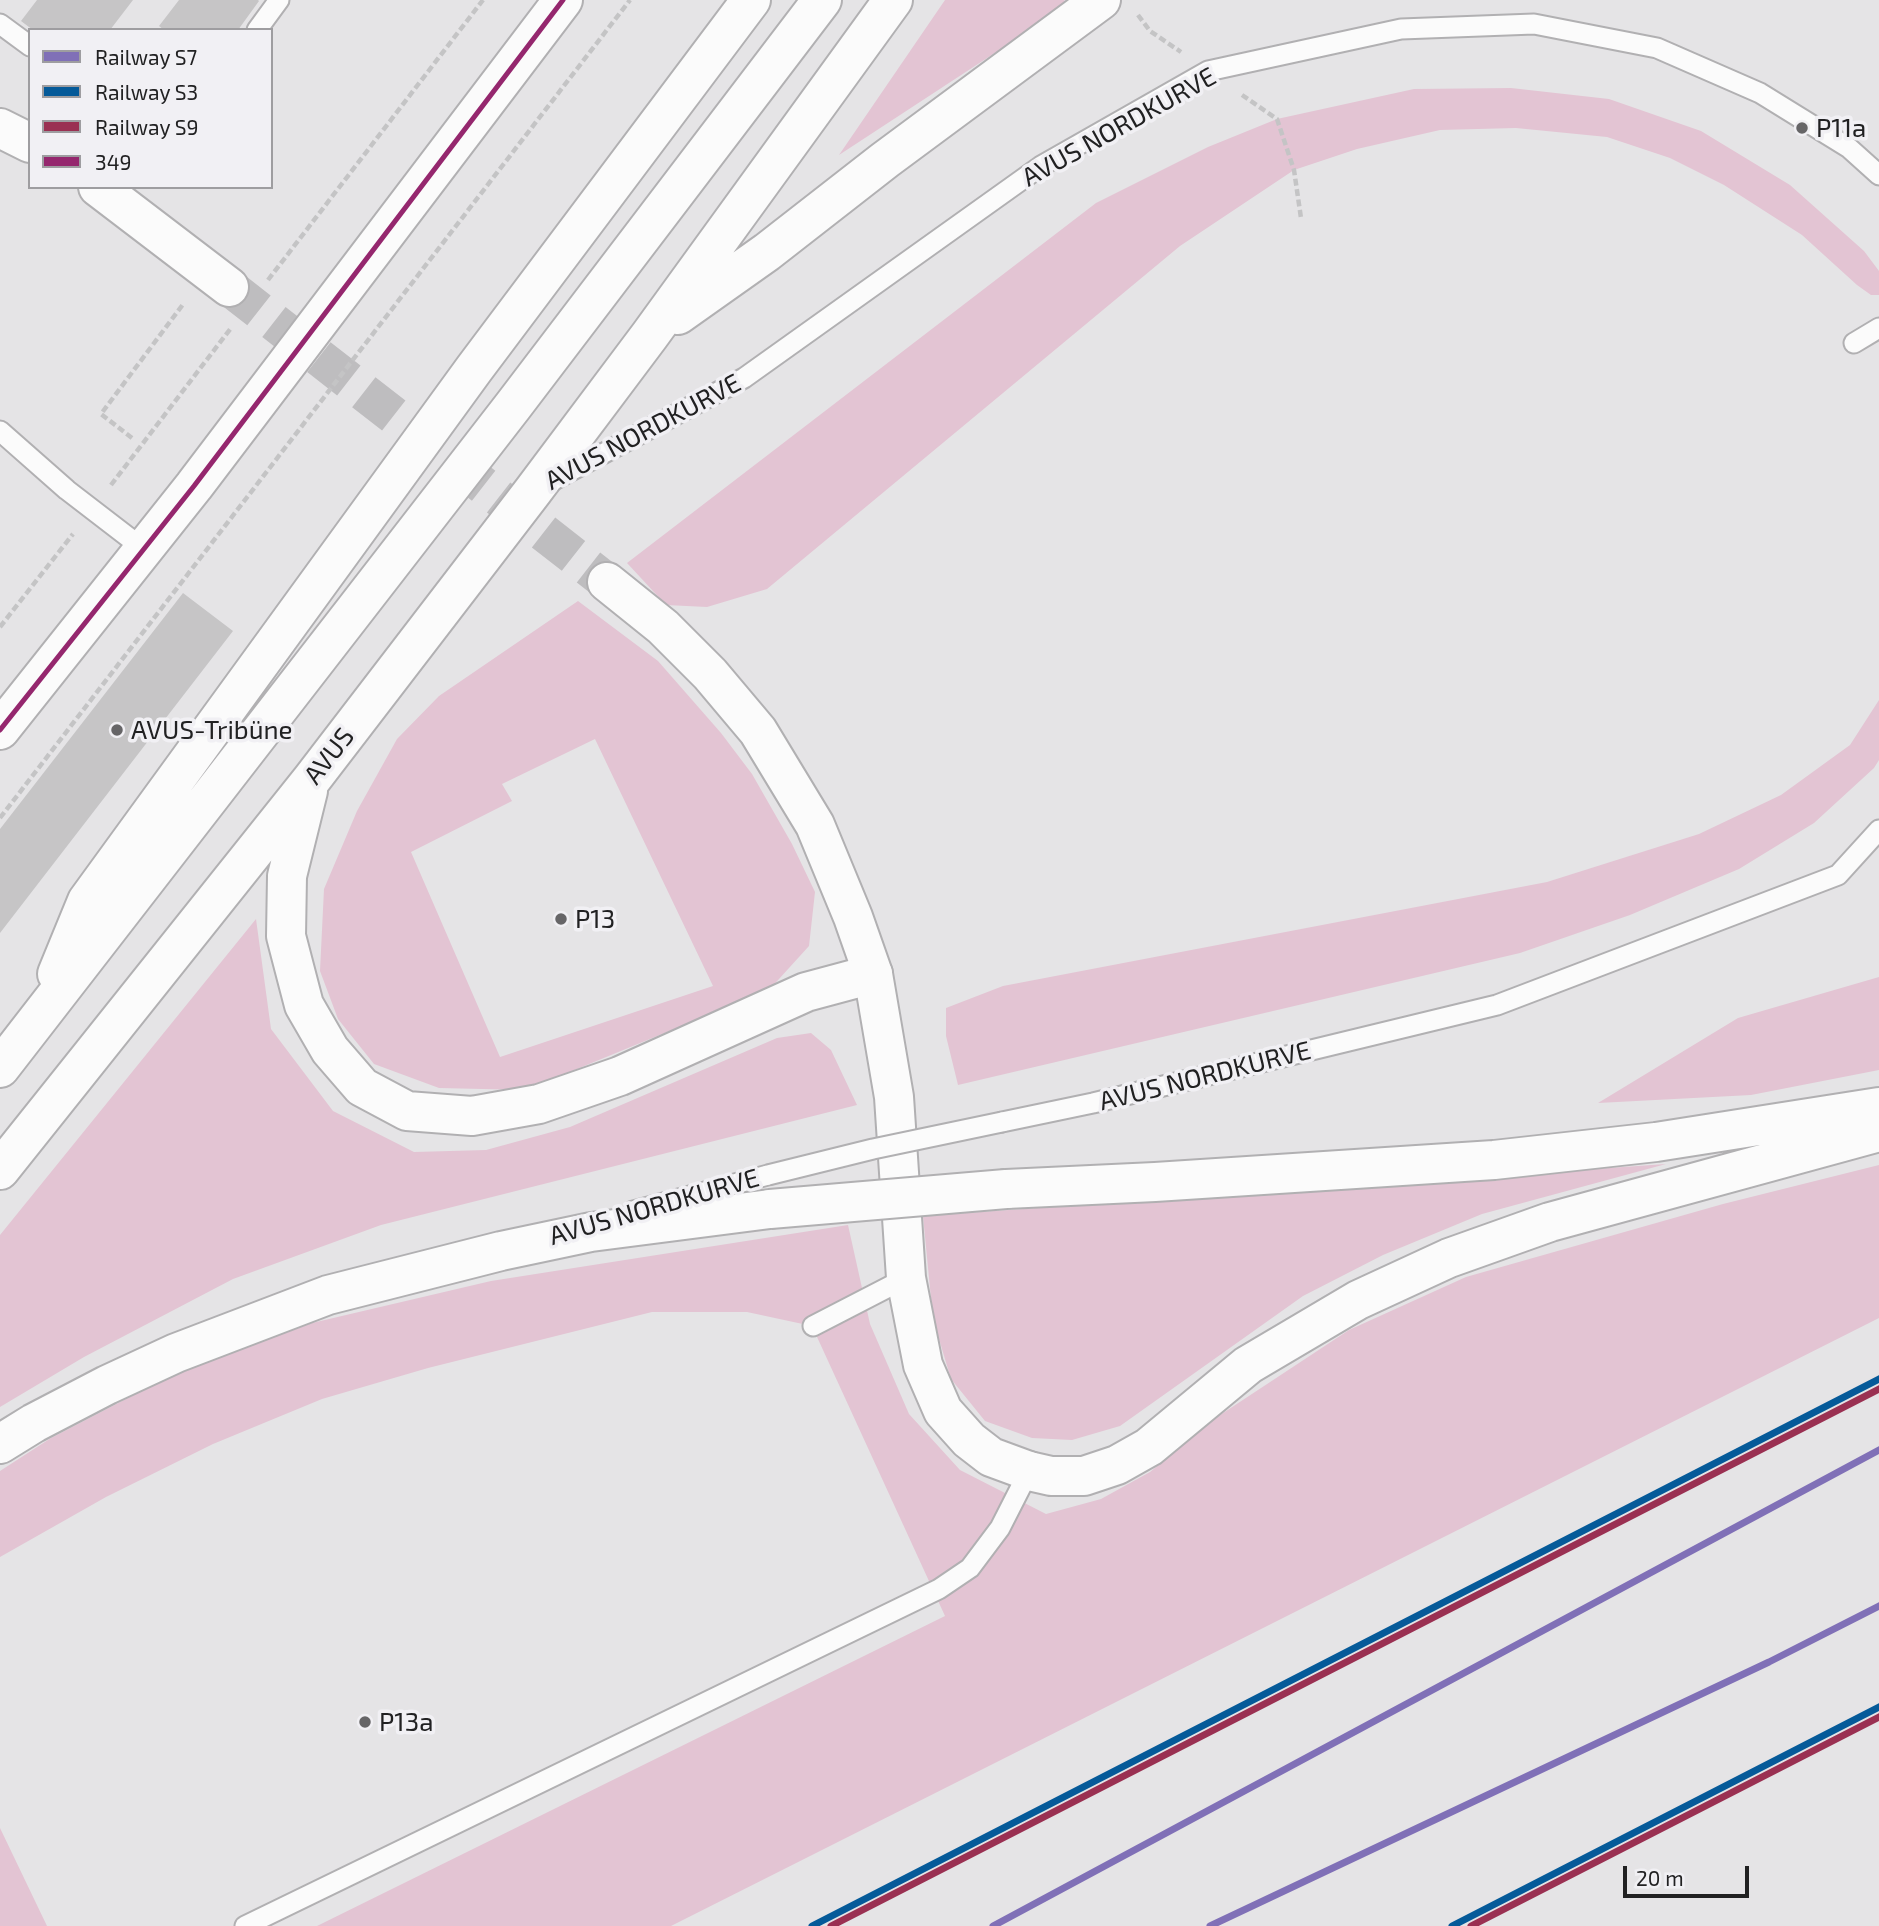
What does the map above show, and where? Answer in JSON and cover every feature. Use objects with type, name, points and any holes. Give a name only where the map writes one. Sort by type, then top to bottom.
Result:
[{"type":"main road","points":[[0,730],[145,550],[563,0]]},
{"type":"main road","points":[[37,1021],[87,901],[474,369],[751,0]]},
{"type":"main road","points":[[0,1068],[496,428],[822,0]]},
{"type":"main road","name":"AVUS","points":[[0,1171],[312,779],[533,491],[650,335],[893,0]]},
{"type":"main road","points":[[650,335],[767,252],[1101,0]]},
{"type":"main road","points":[[0,128],[28,142]]},
{"type":"main road","points":[[101,189],[229,287]]},
{"type":"main road","points":[[607,582],[663,626],[710,674],[758,731],[815,825],[873,974],[894,1097],[906,1278],[923,1365],[943,1411],[990,1457],[1051,1476],[1084,1476],[1118,1465],[1149,1447],[1248,1365],[1358,1300],[1449,1258],[1550,1222],[1879,1132]]},
{"type":"main road","points":[[312,779],[287,876],[286,936],[304,1005],[330,1050],[362,1087],[407,1111],[472,1116],[539,1104],[620,1076],[806,992],[873,974]]},
{"type":"main road","points":[[0,1444],[107,1385],[176,1353],[328,1295],[501,1251],[769,1192],[848,1201],[1494,1160],[1656,1142],[1879,1107]]},
{"type":"lane","points":[[258,28],[279,0]]},
{"type":"lane","points":[[0,24],[28,45]]},
{"type":"lane","name":"AVUS NORDKURVE","points":[[533,491],[744,378],[1041,166],[1208,71],[1401,29],[1534,24],[1657,48],[1759,93],[1849,148],[1879,175]]},
{"type":"lane","points":[[1854,343],[1879,328]]},
{"type":"lane","points":[[0,431],[67,489],[145,550]]},
{"type":"lane","name":"AVUS NORDKURVE","points":[[769,1192],[873,1149],[1093,1103],[1497,1005],[1838,875],[1879,830]]},
{"type":"lane","points":[[813,1326],[906,1278]]},
{"type":"lane","points":[[245,1926],[939,1589],[970,1568],[1000,1528],[1029,1471]]},
{"type":"path","points":[[0,818],[629,0]]},
{"type":"path","points":[[1277,119],[1294,170],[1301,218]]},
{"type":"path","points":[[132,438],[101,414],[180,309]]},
{"type":"shaded area","points":[[945,0],[1064,0],[1068,5],[839,155]]},
{"type":"shaded area","points":[[1511,88],[1609,99],[1701,131],[1790,185],[1864,251],[1879,271],[1879,295],[1871,295],[1857,285],[1802,235],[1724,185],[1670,158],[1607,137],[1516,128],[1440,130],[1357,149],[1294,170],[1180,246],[767,589],[707,607],[666,605],[627,563],[1096,203],[1208,147],[1277,119],[1414,89]]},
{"type":"shaded area","points":[[578,601],[658,661],[721,733],[752,774],[792,844],[815,892],[809,946],[769,990],[526,1090],[439,1088],[374,1064],[338,1019],[320,971],[324,889],[357,811],[397,739],[439,696]],"holes":[[[595,739],[713,986],[500,1057],[411,852],[512,801],[502,784]]]},
{"type":"shaded area","points":[[1879,700],[1879,760],[1874,768],[1814,823],[1739,869],[1630,915],[1520,953],[958,1085],[946,1036],[946,1008],[1003,986],[1547,882],[1699,834],[1781,795],[1850,745]]},
{"type":"shaded area","points":[[256,919],[271,1029],[333,1111],[414,1152],[486,1150],[570,1127],[777,1038],[811,1033],[831,1050],[857,1105],[381,1225],[233,1279],[84,1357],[0,1407],[0,1235]]},
{"type":"shaded area","points":[[1879,977],[1879,1070],[1751,1095],[1598,1103],[1738,1018]]},
{"type":"shaded area","points":[[1666,1164],[1482,1214],[1383,1255],[1303,1296],[1120,1426],[1072,1440],[1032,1438],[985,1421],[951,1379],[933,1319],[923,1216]]},
{"type":"shaded area","points":[[1879,1165],[1879,1318],[671,1926],[317,1926],[945,1616],[812,1326],[747,1312],[652,1312],[428,1368],[322,1399],[213,1444],[106,1497],[0,1557],[0,1471],[51,1438],[170,1376],[312,1323],[491,1281],[848,1225],[870,1324],[909,1414],[960,1470],[1046,1514],[1101,1499],[1150,1472],[1214,1419],[1349,1330],[1466,1277],[1723,1204]]},
{"type":"shaded area","points":[[0,1828],[47,1926],[0,1926]]},
{"type":"building","points":[[37,0],[133,0],[112,28],[30,28],[21,21]]},
{"type":"building","points":[[179,0],[259,1],[239,28],[159,26]]},
{"type":"building","name":"AVUS-Tribüne","points":[[183,593],[233,631],[0,933],[0,829]]},
{"type":"tunnel","points":[[229,287],[607,582]]},
{"type":"rail line","name":"S3","points":[[812,1926],[1879,1379]]},
{"type":"rail line","name":"S9","points":[[831,1926],[1879,1389]]},
{"type":"rail line","name":"S7","points":[[993,1926],[1879,1450]]},
{"type":"rail line","name":"S7","points":[[1210,1926],[1769,1662],[1879,1606]]},
{"type":"rail line","name":"S3","points":[[1452,1926],[1879,1707]]},
{"type":"rail line","name":"S9","points":[[1471,1926],[1879,1717]]},
{"type":"transit line","name":"349","points":[[0,730],[194,486],[563,0]]},
{"type":"place","name":"P11a","points":[[1802,128]]},
{"type":"place","name":"AVUS-Tribüne","points":[[117,730]]},
{"type":"place","name":"P13","points":[[561,919]]},
{"type":"place","name":"P13a","points":[[365,1722]]}]
